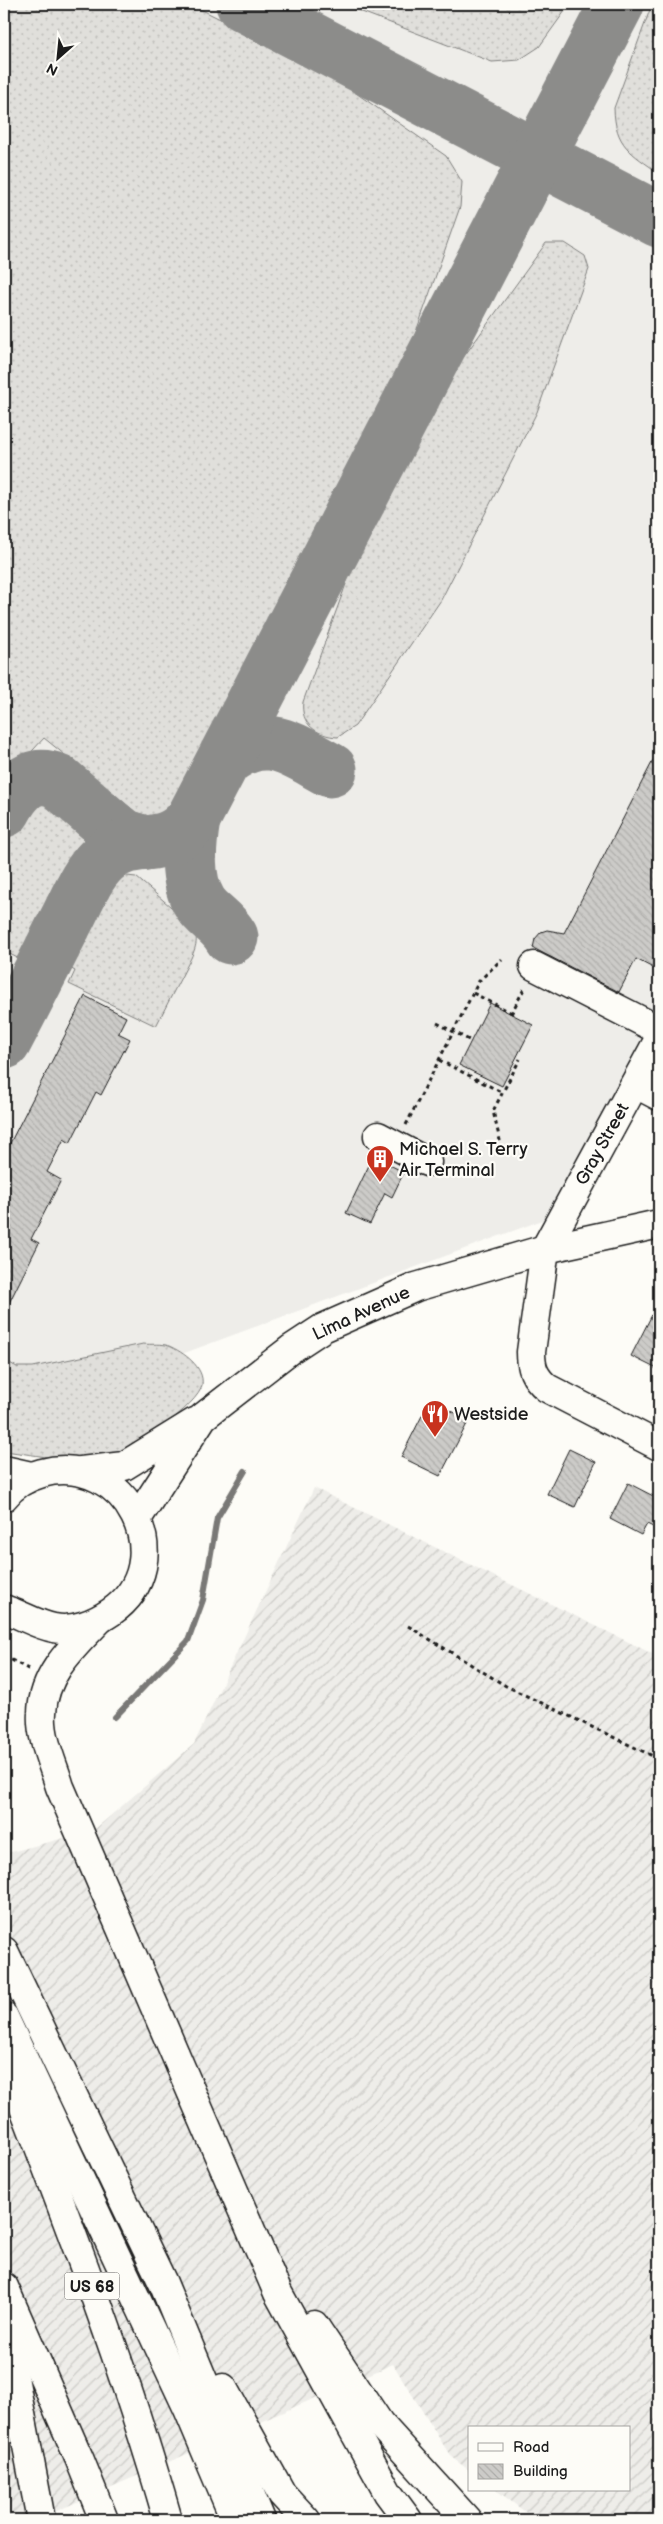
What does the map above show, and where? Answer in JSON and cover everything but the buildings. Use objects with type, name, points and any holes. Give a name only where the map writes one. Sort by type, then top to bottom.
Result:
[{"type":"main road","points":[[535,967],[659,1030]]},
{"type":"main road","name":"Gray Street","points":[[546,1249],[647,1090],[659,1039]]},
{"type":"main road","points":[[387,1141],[427,1162]]},
{"type":"main road","name":"Lima Avenue","points":[[137,1519],[202,1417],[291,1349],[323,1328],[355,1312],[416,1287],[546,1249],[659,1224]]},
{"type":"main road","points":[[546,1249],[531,1352],[531,1367],[537,1380],[563,1398],[659,1446]]},
{"type":"main road","points":[[4,1497],[8,1491],[31,1476],[56,1469],[81,1471],[124,1466],[202,1417]]},
{"type":"main road","points":[[4,1470],[31,1476]]},
{"type":"main road","points":[[81,1471],[105,1481],[124,1497],[137,1519],[143,1542],[141,1566],[133,1588],[119,1607],[99,1620],[69,1651],[54,1673],[46,1690],[42,1713],[44,1737],[60,1787],[278,2293],[388,2494],[408,2520]]},
{"type":"main road","points":[[4,1609],[54,1628],[77,1628],[99,1620]]},
{"type":"main road","points":[[4,1951],[163,2283],[261,2520]]},
{"type":"main road","points":[[4,2017],[188,2409],[234,2520]]},
{"type":"main road","name":"US 68","points":[[4,2056],[106,2328],[142,2430],[168,2520]]},
{"type":"main road","points":[[239,2199],[318,2332],[380,2424],[467,2520]]},
{"type":"main road","points":[[163,2283],[282,2494],[306,2520]]},
{"type":"main road","points":[[4,2287],[104,2520]]},
{"type":"main road","points":[[4,2324],[41,2520]]},
{"type":"path","points":[[387,1141],[439,1060],[479,981],[502,959]]},
{"type":"path","points":[[472,993],[512,1013],[535,967]]},
{"type":"path","points":[[437,1023],[471,1041]]},
{"type":"path","points":[[502,1150],[493,1111],[520,1059]]},
{"type":"path","points":[[439,1060],[503,1093]]},
{"type":"path","points":[[408,1626],[506,1686],[659,1759]]},
{"type":"path","points":[[4,1656],[34,1672]]},
{"type":"shaded area","points":[[4,4],[659,4],[659,1012],[556,1215],[144,1368],[4,1396]]},
{"type":"shaded area","points":[[4,4],[190,4],[323,70],[446,156],[462,182],[460,207],[410,349],[171,814],[158,818],[137,813],[44,738],[4,782]]},
{"type":"shaded area","points":[[341,4],[570,4],[539,47],[519,60],[492,62]]},
{"type":"shaded area","points":[[652,4],[659,4],[659,173],[633,154],[621,140],[615,121],[614,108]]},
{"type":"shaded area","points":[[546,243],[565,243],[585,256],[589,269],[537,412],[441,600],[355,726],[338,737],[323,734],[307,722],[304,717],[303,702],[354,562],[452,373]]},
{"type":"shaded area","points":[[33,794],[52,804],[80,829],[87,843],[89,853],[31,965],[4,951],[4,845],[27,800]]},
{"type":"shaded area","points":[[118,875],[136,877],[191,924],[195,933],[196,945],[193,953],[156,1026],[69,984],[75,971],[63,964],[107,880]]},
{"type":"shaded area","points":[[143,1344],[160,1344],[175,1349],[197,1366],[202,1378],[202,1385],[190,1404],[163,1427],[120,1454],[98,1459],[84,1460],[44,1457],[4,1451],[4,1360],[17,1367],[33,1367]]},
{"type":"shaded area","points":[[314,1488],[659,1657],[659,2520],[536,2520],[499,2492],[630,2492],[630,2426],[468,2426],[468,2469],[451,2457],[393,2364],[54,2512],[57,2520],[4,2520],[4,1854],[94,1830],[194,1744]]},
{"type":"waterway","points":[[115,1717],[188,1641],[203,1600],[217,1518],[245,1471]]},
{"type":"taxiway","points":[[243,4],[659,220]]},
{"type":"taxiway","points":[[4,1042],[82,888],[97,865],[114,851],[171,837],[182,830],[193,819],[617,4]]},
{"type":"taxiway","points":[[225,759],[240,749],[253,744],[266,743],[290,749],[330,770]]},
{"type":"taxiway","points":[[4,810],[19,788],[25,783],[40,778],[48,778],[58,781],[122,836],[144,843]]},
{"type":"taxiway","points":[[193,819],[189,862],[195,894],[203,908],[231,937]]},
{"type":"place","name":"Michael S. Terry Air Terminal","points":[[380,1183]]},
{"type":"place","name":"Westside","points":[[435,1438]]}]
